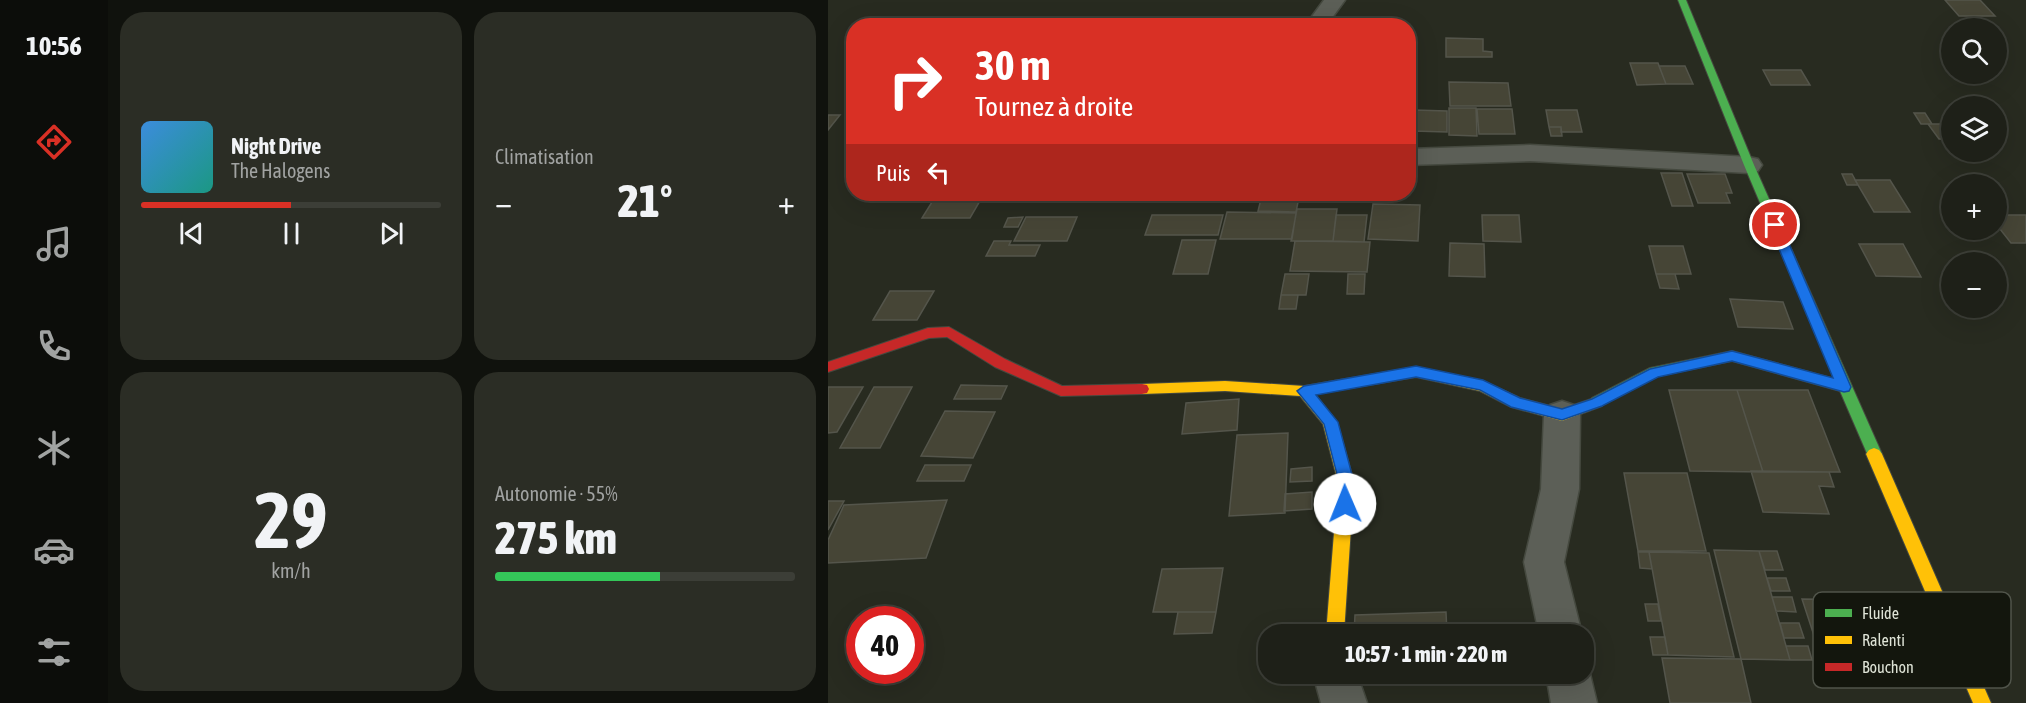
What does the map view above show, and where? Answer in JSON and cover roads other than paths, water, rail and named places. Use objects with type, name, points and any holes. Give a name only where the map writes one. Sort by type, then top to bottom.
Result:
[{"type":"street","points":[[1321,18],[1335,0]]},
{"type":"street","points":[[1682,0],[1749,165],[1934,592]]},
{"type":"street","points":[[1416,156],[1530,153],[1749,165]]},
{"type":"street","points":[[828,367],[928,333],[949,332],[1000,363],[1061,391],[1226,386],[1304,391],[1416,372],[1483,386],[1516,403],[1562,415],[1597,402],[1655,372],[1732,356],[1844,387]]},
{"type":"street","points":[[1304,391],[1330,422],[1346,482],[1336,624]]},
{"type":"street","points":[[1558,624],[1544,562],[1560,489],[1562,415]]},
{"type":"street","points":[[1338,684],[1344,703]]},
{"type":"street","points":[[1570,684],[1574,703]]},
{"type":"street","points":[[1975,688],[1982,703]]}]
